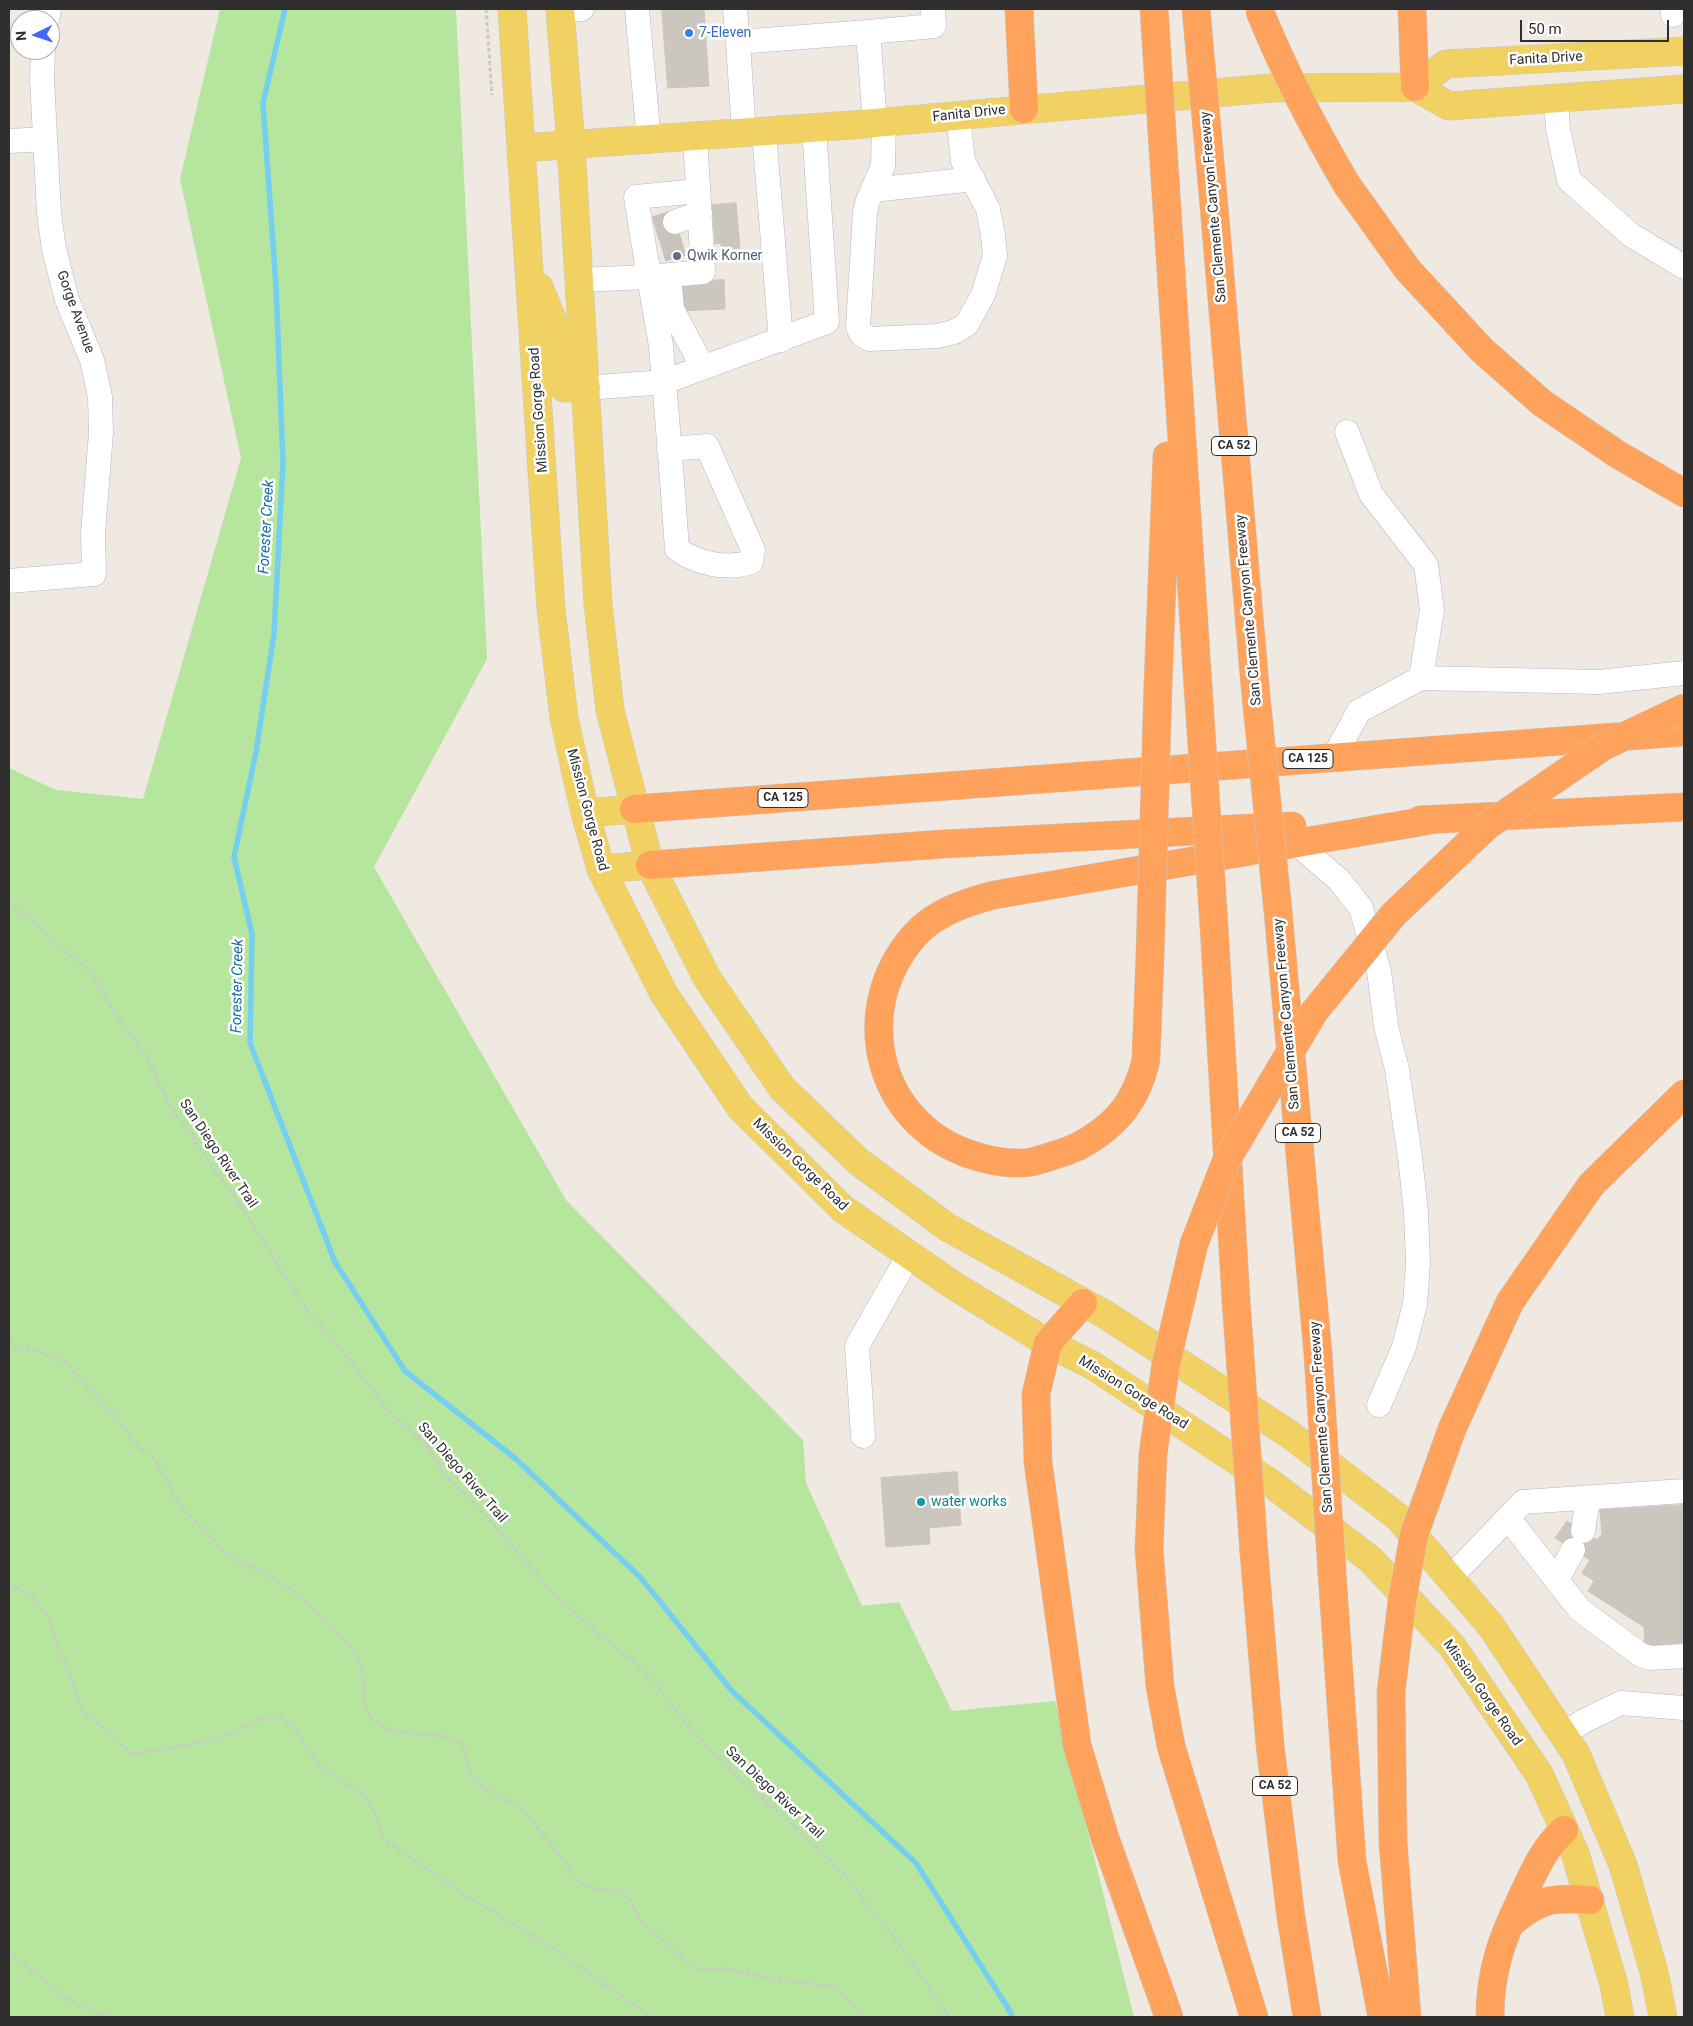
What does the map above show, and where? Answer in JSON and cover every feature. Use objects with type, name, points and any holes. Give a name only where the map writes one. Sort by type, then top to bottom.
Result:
[{"type":"highway","points":[[1019,9],[1024,109]]},
{"type":"highway","name":"CA 52","points":[[1154,9],[1214,926],[1236,1300],[1254,1553],[1270,1745],[1291,1917],[1307,2017]]},
{"type":"highway","name":"San Clemente Canyon Freeway","points":[[1196,9],[1255,686],[1278,912],[1318,1354],[1352,1861],[1382,2017]]},
{"type":"highway","points":[[1412,9],[1415,87]]},
{"type":"highway","points":[[1260,11],[1279,58],[1311,123],[1347,185],[1408,270],[1482,350],[1542,403],[1617,454],[1684,493]]},
{"type":"highway","points":[[1173,305],[1158,685],[1150,955],[1145,1062],[1131,1099],[1104,1131],[1072,1150],[1031,1162],[992,1162],[952,1148],[920,1126],[900,1104],[883,1067],[878,1030],[884,992],[895,961],[915,934],[944,913],[966,902],[994,895],[1296,843],[1438,819]]},
{"type":"highway","points":[[1254,2017],[1171,1746],[1160,1686],[1149,1549],[1153,1454],[1165,1373],[1194,1244],[1227,1159],[1314,1012],[1394,914],[1487,826],[1604,746],[1684,708]]},
{"type":"highway","name":"CA 125","points":[[634,809],[1684,732]]},
{"type":"highway","points":[[650,865],[944,844],[1684,808]]},
{"type":"highway","points":[[1407,2017],[1393,1842],[1391,1692],[1402,1601],[1414,1535],[1452,1429],[1510,1302],[1591,1186],[1684,1094]]},
{"type":"highway","points":[[1083,1303],[1048,1343],[1036,1394],[1038,1462],[1077,1745],[1106,1838],[1169,2017]]},
{"type":"highway","points":[[1490,2017],[1494,1968],[1507,1927],[1540,1859],[1549,1845],[1564,1830]]},
{"type":"highway","points":[[1507,1927],[1532,1907],[1546,1900],[1567,1898],[1590,1900]]},
{"type":"main road","name":"Mission Gorge Road","points":[[512,9],[551,609],[564,718],[585,814],[600,869],[664,994],[740,1107],[843,1209],[956,1287],[1048,1343],[1092,1364],[1264,1478],[1370,1559],[1452,1646],[1539,1774],[1575,1853],[1614,1986],[1620,2017]]},
{"type":"main road","points":[[567,9],[571,146],[598,604],[610,710],[650,865],[707,978],[782,1088],[859,1162],[947,1227],[1106,1314],[1301,1442],[1398,1517],[1491,1626],[1576,1754],[1623,1865],[1654,1972],[1663,2017]]},
{"type":"main road","name":"Fanita Drive","points":[[1415,87],[1446,64],[1684,51]]},
{"type":"main road","name":"Fanita Drive","points":[[522,148],[695,138],[1271,88],[1415,87],[1449,106],[1556,97],[1684,90]]},
{"type":"main road","points":[[529,263],[552,319],[560,383],[564,388],[586,388]]},
{"type":"main road","name":"CA 125","points":[[585,814],[634,809]]},
{"type":"main road","points":[[600,869],[650,865]]},
{"type":"main road","points":[[1564,1830],[1598,1803]]},
{"type":"street","points":[[637,9],[649,141]]},
{"type":"street","points":[[736,9],[738,42],[754,133],[782,340]]},
{"type":"street","points":[[738,42],[934,26],[933,9]]},
{"type":"street","points":[[868,32],[880,123],[883,166],[864,212],[858,327],[860,334],[869,338],[938,336],[954,332],[967,324],[983,295],[995,256],[993,235],[988,209],[963,160],[958,115]]},
{"type":"street","name":"Gorge Avenue","points":[[9,581],[94,574],[93,533],[101,433],[100,397],[92,360],[68,300],[54,249],[49,213],[43,60]]},
{"type":"street","points":[[1556,97],[1558,129],[1568,180],[1631,235],[1684,267]]},
{"type":"street","points":[[586,388],[664,382],[827,322],[814,128]]},
{"type":"street","points":[[579,280],[665,247],[699,202],[695,138]]},
{"type":"street","points":[[9,141],[45,139]]},
{"type":"street","points":[[873,190],[973,179]]},
{"type":"street","points":[[699,202],[636,197],[665,247],[672,309],[703,368]]},
{"type":"street","points":[[665,247],[660,346],[677,549],[687,556],[712,564],[734,566],[751,562],[753,550],[707,446],[669,449]]},
{"type":"street","points":[[1347,432],[1371,494],[1426,565],[1432,610],[1421,678]]},
{"type":"street","points":[[1334,757],[1359,712],[1421,678],[1599,682],[1684,673]]},
{"type":"street","points":[[1296,843],[1339,880],[1361,908],[1378,972],[1386,1026],[1397,1069],[1410,1158],[1417,1229],[1418,1263],[1415,1304],[1404,1347],[1379,1405]]},
{"type":"street","points":[[863,1436],[857,1346],[909,1255]]},
{"type":"street","points":[[1450,1578],[1523,1502],[1684,1491]]},
{"type":"street","points":[[1557,1580],[1578,1540],[1588,1498]]},
{"type":"street","points":[[1508,1518],[1580,1610],[1631,1649],[1650,1658],[1684,1656]]},
{"type":"street","points":[[1563,1734],[1584,1721],[1621,1703],[1684,1708]]},
{"type":"path","points":[[486,9],[492,101]]},
{"type":"path","name":"San Diego River Trail","points":[[9,906],[28,916],[89,970],[118,1018],[148,1059],[172,1108],[201,1152],[238,1202],[307,1310],[349,1359],[387,1410],[425,1443],[443,1472],[475,1504],[555,1595],[642,1668],[690,1728],[738,1778],[785,1818],[845,1875],[908,1956],[949,2017]]},
{"type":"path","points":[[9,1341],[19,1348],[35,1351],[64,1362],[125,1428],[135,1444],[155,1459],[179,1504],[228,1555],[285,1585],[315,1610],[357,1655],[364,1680],[364,1704],[373,1721],[393,1731],[449,1737],[463,1745],[467,1763],[477,1784],[521,1808],[561,1856],[574,1878],[587,1887],[620,1892],[629,1899],[640,1920],[694,1968],[708,1970],[725,1968],[770,1979],[832,1986],[853,2004],[863,2017]]},
{"type":"path","points":[[9,1584],[34,1599],[48,1617],[83,1711],[133,1754],[200,1743],[268,1717],[282,1717],[296,1728],[306,1747],[318,1762],[333,1776],[354,1788],[368,1799],[376,1814],[382,1838],[465,1895],[545,1943],[651,2017]]},
{"type":"path","points":[[9,1953],[69,2000],[93,2012],[115,2017]]},
{"type":"green space","points":[[220,9],[456,9],[487,659],[374,867],[566,1200],[803,1440],[806,1483],[862,1606],[899,1602],[952,1711],[1055,1701],[1134,2017],[9,2017],[9,768],[56,790],[143,799],[241,458],[180,179]]},
{"type":"building","points":[[662,9],[704,9],[709,86],[668,88]]},
{"type":"building","points":[[736,203],[740,248],[722,250],[721,243],[715,244],[712,205]]},
{"type":"building","points":[[724,280],[725,309],[679,311],[678,283]]},
{"type":"building","name":"water works","points":[[957,1472],[961,1525],[929,1528],[930,1544],[886,1547],[881,1478]]},
{"type":"building","points":[[1684,1505],[1684,1646],[1645,1649],[1644,1627],[1588,1591],[1594,1581],[1582,1573],[1590,1560],[1555,1538],[1567,1521],[1597,1540],[1602,1534],[1600,1510]]},
{"type":"waterway","name":"Forester Creek","points":[[285,9],[263,103],[276,286],[283,463],[274,634],[256,752],[234,857],[252,934],[250,1043],[335,1262],[405,1371],[516,1459],[641,1578],[732,1691],[916,1863],[1012,2017]]},
{"type":"tunnel","points":[[655,228],[675,222]]},
{"type":"tunnel","points":[[662,250],[683,244]]},
{"type":"place","name":"7-Eleven","points":[[689,33]]},
{"type":"place","name":"Qwik Korner","points":[[677,256]]},
{"type":"place","name":"water works","points":[[921,1502]]}]
